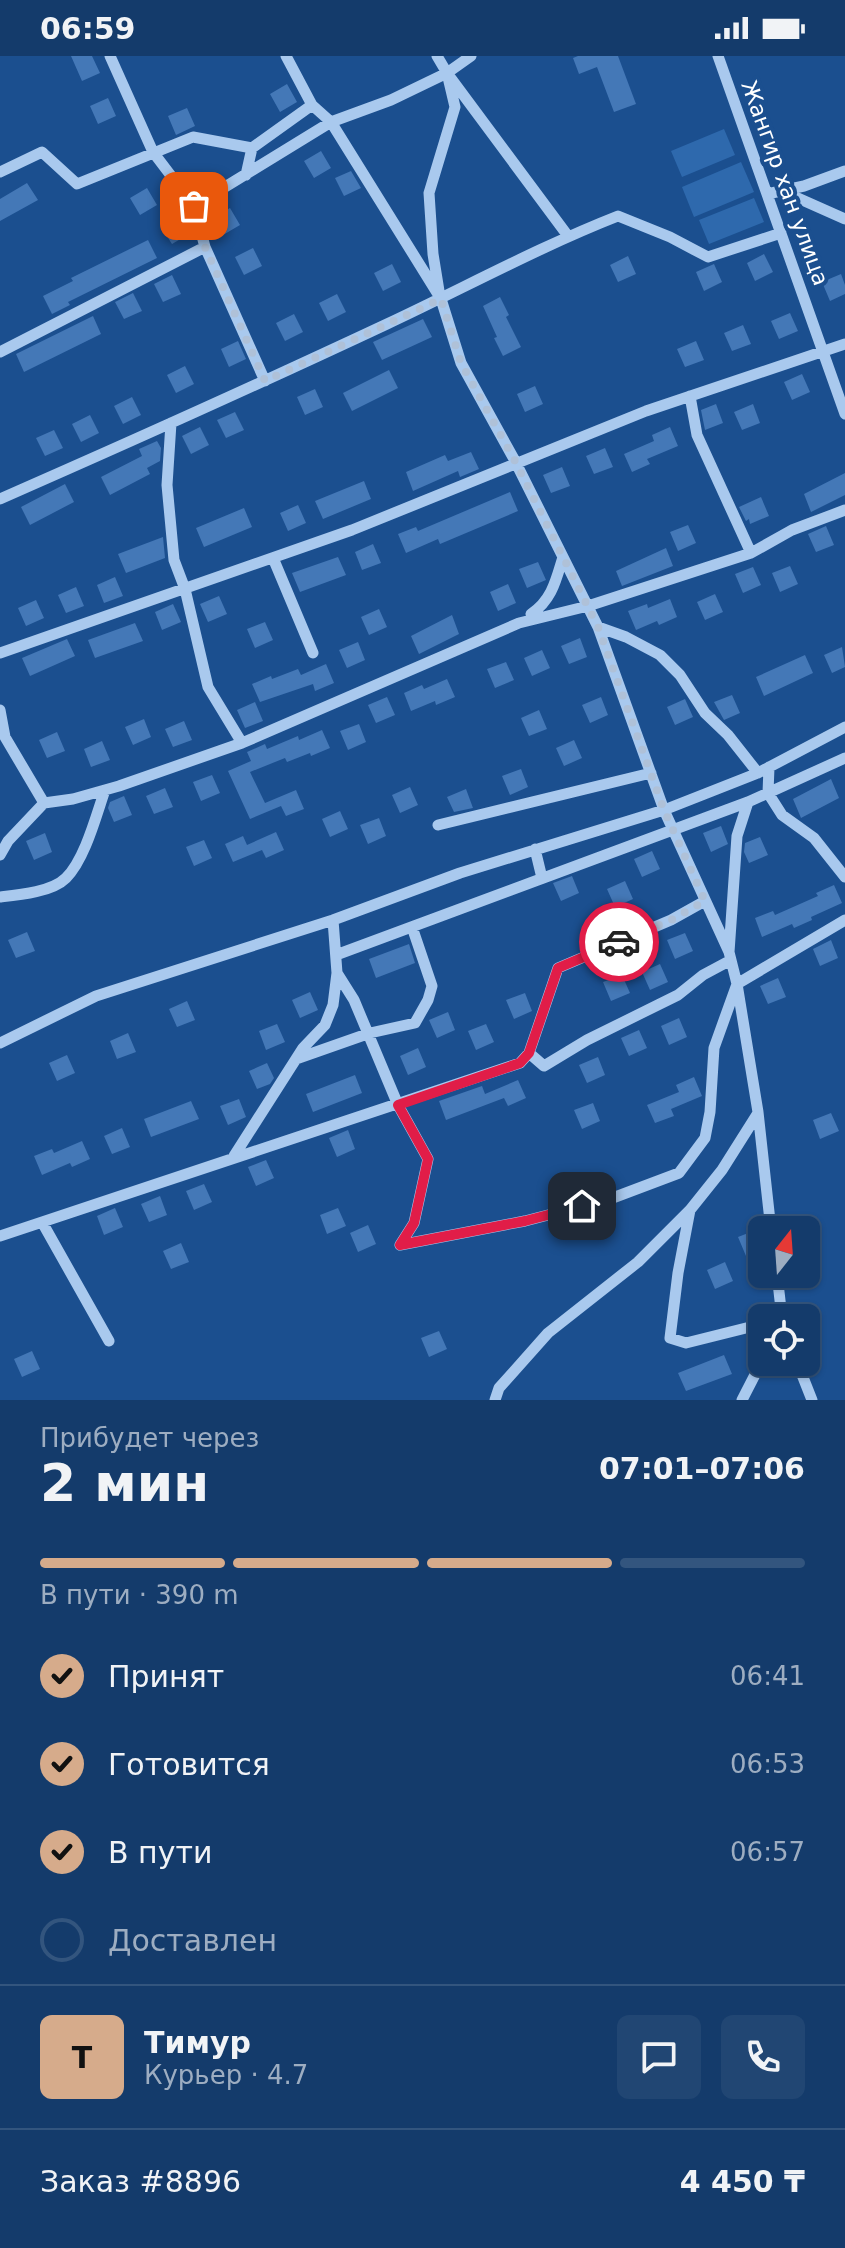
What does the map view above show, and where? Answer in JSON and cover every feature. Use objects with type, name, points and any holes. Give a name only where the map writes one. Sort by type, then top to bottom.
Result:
[{"type":"street","points":[[110,56],[153,152],[194,206],[205,247],[265,381]]},
{"type":"street","points":[[286,56],[312,105],[331,122],[441,299]]},
{"type":"street","points":[[437,56],[568,236]]},
{"type":"street","points":[[194,206],[331,122],[391,100],[447,73],[471,56]]},
{"type":"street","name":"Жангир хан улица","points":[[718,56],[845,414]]},
{"type":"street","points":[[447,73],[455,107],[429,193],[433,254],[441,299],[461,363],[515,461],[598,627],[664,810],[730,956],[758,1112],[769,1216]]},
{"type":"street","points":[[246,175],[252,148],[312,105]]},
{"type":"street","points":[[0,172],[42,152],[77,184],[193,137],[252,148]]},
{"type":"street","points":[[767,194],[804,186],[845,171]]},
{"type":"street","points":[[782,190],[845,219]]},
{"type":"street","points":[[0,499],[265,381],[568,236],[618,216],[670,237],[708,257],[781,233]]},
{"type":"street","points":[[0,352],[205,247]]},
{"type":"street","points":[[0,653],[352,530],[515,461],[690,396],[845,344]]},
{"type":"street","points":[[690,396],[697,435],[751,553]]},
{"type":"street","points":[[171,423],[167,485],[174,560],[185,589],[208,687],[242,743]]},
{"type":"street","points":[[0,855],[8,841],[44,803],[105,790],[242,743],[519,623],[588,606],[751,553],[792,530],[845,510]]},
{"type":"street","points":[[519,623],[544,605],[555,584],[563,557]]},
{"type":"street","points":[[273,558],[313,653]]},
{"type":"street","points":[[598,627],[626,637],[660,655],[680,675],[705,713],[763,770],[768,793],[782,815],[814,838],[845,877]]},
{"type":"street","points":[[0,710],[5,737],[44,803]]},
{"type":"street","points":[[0,1043],[96,996],[333,920],[460,873],[664,810],[763,770],[845,727]]},
{"type":"street","points":[[336,955],[748,802],[845,758]]},
{"type":"street","points":[[438,825],[651,773]]},
{"type":"street","points":[[0,897],[30,894],[66,879],[83,849],[105,790]]},
{"type":"street","points":[[730,956],[737,836],[748,802]]},
{"type":"street","points":[[535,849],[542,878]]},
{"type":"street","points":[[0,1236],[520,1063],[529,1053],[558,968],[671,920],[705,901]]},
{"type":"street","points":[[234,1156],[296,1059],[325,1025],[333,1005],[337,973],[333,920]]},
{"type":"street","points":[[337,973],[370,1033],[398,1105],[428,1159],[414,1223],[400,1245],[525,1221],[610,1199],[679,1173],[705,1138],[714,1048],[737,984],[845,920]]},
{"type":"street","points":[[296,1059],[370,1033],[415,1023],[432,986],[412,927]]},
{"type":"street","points":[[529,1053],[544,1066],[587,1040],[678,995],[730,956]]},
{"type":"street","points":[[495,1400],[499,1388],[548,1333],[638,1262],[690,1210],[722,1170],[758,1112]]},
{"type":"street","points":[[690,1210],[670,1338],[686,1343],[748,1328]]},
{"type":"street","points":[[42,1222],[109,1341]]},
{"type":"street","points":[[742,1400],[754,1376]]},
{"type":"street","points":[[803,1376],[812,1400]]},
{"type":"shaded area","points":[[724,129],[735,155],[682,177],[671,151]]},
{"type":"shaded area","points":[[741,162],[754,192],[694,217],[682,187]]},
{"type":"shaded area","points":[[754,198],[764,222],[709,244],[699,220]]},
{"type":"building","points":[[71,56],[92,56],[100,73],[82,81]]},
{"type":"building","points":[[618,56],[636,104],[614,112],[597,67],[579,74],[573,58]]},
{"type":"building","points":[[287,84],[297,102],[280,112],[270,94]]},
{"type":"building","points":[[108,98],[116,116],[98,124],[90,106]]},
{"type":"building","points":[[187,108],[195,126],[176,135],[168,116]]},
{"type":"building","points":[[321,151],[331,168],[314,178],[304,161]]},
{"type":"building","points":[[351,171],[361,188],[344,196],[335,178]]},
{"type":"building","points":[[27,183],[38,200],[0,221],[0,199]]},
{"type":"building","points":[[147,188],[157,205],[140,215],[130,198]]},
{"type":"building","points":[[230,208],[240,225],[223,235],[213,218]]},
{"type":"building","points":[[179,217],[189,234],[172,244],[161,227]]},
{"type":"building","points":[[148,240],[157,258],[68,302],[70,305],[52,314],[43,296],[73,281],[71,278]]},
{"type":"building","points":[[253,248],[262,266],[244,275],[235,257]]},
{"type":"building","points":[[764,254],[773,272],[755,281],[747,263]]},
{"type":"building","points":[[628,256],[636,274],[618,282],[610,265]]},
{"type":"building","points":[[392,264],[401,282],[383,291],[374,273]]},
{"type":"building","points":[[714,264],[722,282],[704,291],[696,272]]},
{"type":"building","points":[[841,274],[845,294],[830,301],[822,282]]},
{"type":"building","points":[[172,275],[181,294],[163,302],[154,284]]},
{"type":"building","points":[[133,293],[142,311],[124,319],[115,302]]},
{"type":"building","points":[[337,294],[346,312],[328,321],[319,303]]},
{"type":"building","points":[[500,297],[521,347],[503,356],[483,306]]},
{"type":"building","points":[[790,313],[798,331],[779,339],[771,321]]},
{"type":"building","points":[[294,314],[303,332],[285,341],[276,323]]},
{"type":"building","points":[[93,316],[101,334],[24,372],[16,354]]},
{"type":"building","points":[[423,319],[432,337],[382,360],[373,342]]},
{"type":"building","points":[[743,325],[751,344],[732,351],[724,333]]},
{"type":"building","points":[[238,341],[246,359],[229,367],[221,349]]},
{"type":"building","points":[[696,341],[704,360],[685,367],[677,349]]},
{"type":"building","points":[[185,366],[194,384],[176,393],[167,375]]},
{"type":"building","points":[[389,370],[398,388],[352,411],[343,393]]},
{"type":"building","points":[[802,374],[810,392],[792,400],[784,382]]},
{"type":"building","points":[[535,386],[543,404],[525,412],[517,394]]},
{"type":"building","points":[[315,389],[323,407],[305,415],[297,397]]},
{"type":"building","points":[[132,397],[141,415],[123,424],[114,406]]},
{"type":"building","points":[[716,404],[723,423],[705,430],[701,410]]},
{"type":"building","points":[[753,404],[760,423],[742,430],[734,412]]},
{"type":"building","points":[[235,412],[244,430],[226,438],[217,420]]},
{"type":"building","points":[[90,415],[99,433],[81,442],[72,424]]},
{"type":"building","points":[[200,427],[209,445],[191,454],[182,436]]},
{"type":"building","points":[[670,427],[678,446],[647,459],[650,464],[632,472],[624,454],[654,441],[652,435]]},
{"type":"building","points":[[54,430],[63,448],[45,456],[36,438]]},
{"type":"building","points":[[157,441],[161,448],[160,461],[147,468],[150,474],[110,495],[101,477],[142,456],[139,449]]},
{"type":"building","points":[[605,448],[613,467],[594,474],[586,456]]},
{"type":"building","points":[[471,452],[479,469],[460,477],[458,471],[413,491],[406,472],[445,455],[448,461]]},
{"type":"building","points":[[562,467],[570,486],[551,493],[543,475]]},
{"type":"building","points":[[845,473],[845,495],[811,512],[804,494]]},
{"type":"building","points":[[364,481],[371,499],[323,519],[315,501]]},
{"type":"building","points":[[65,484],[74,502],[30,525],[21,507]]},
{"type":"building","points":[[510,492],[518,511],[440,544],[438,539],[406,553],[398,534],[416,527],[418,531]]},
{"type":"building","points":[[761,497],[769,516],[750,524],[739,507]]},
{"type":"building","points":[[298,505],[306,523],[288,531],[280,513]]},
{"type":"building","points":[[244,508],[252,527],[204,547],[196,528]]},
{"type":"building","points":[[688,525],[696,543],[678,551],[670,532]]},
{"type":"building","points":[[826,526],[834,545],[816,552],[808,534]]},
{"type":"building","points":[[163,537],[165,558],[126,573],[118,554]]},
{"type":"building","points":[[373,544],[381,563],[362,570],[355,552]]},
{"type":"building","points":[[666,548],[673,566],[622,586],[616,571]]},
{"type":"building","points":[[338,557],[346,575],[300,592],[292,573]]},
{"type":"building","points":[[538,562],[546,580],[527,588],[519,569]]},
{"type":"building","points":[[790,566],[798,584],[780,592],[772,573]]},
{"type":"building","points":[[753,567],[761,585],[743,593],[735,574]]},
{"type":"building","points":[[115,577],[123,596],[104,603],[97,585]]},
{"type":"building","points":[[508,584],[516,603],[498,611],[490,592]]},
{"type":"building","points":[[76,587],[84,606],[66,613],[58,595]]},
{"type":"building","points":[[715,594],[723,612],[705,620],[697,602]]},
{"type":"building","points":[[219,596],[227,614],[208,622],[200,604]]},
{"type":"building","points":[[670,599],[677,617],[636,630],[628,611],[647,604],[648,608]]},
{"type":"building","points":[[36,600],[44,618],[26,626],[18,608]]},
{"type":"building","points":[[173,604],[181,622],[162,630],[155,612]]},
{"type":"building","points":[[379,609],[387,627],[369,635],[361,617]]},
{"type":"building","points":[[452,615],[459,634],[419,654],[411,636]]},
{"type":"building","points":[[265,622],[273,640],[255,648],[247,629]]},
{"type":"building","points":[[135,623],[143,641],[95,658],[88,640]]},
{"type":"building","points":[[580,638],[587,657],[569,664],[561,646]]},
{"type":"building","points":[[67,639],[75,656],[30,676],[22,658]]},
{"type":"building","points":[[358,642],[365,660],[347,668],[339,650]]},
{"type":"building","points":[[842,647],[845,667],[832,673],[824,655]]},
{"type":"building","points":[[542,650],[550,668],[532,676],[524,658]]},
{"type":"building","points":[[805,655],[813,673],[764,696],[756,677]]},
{"type":"building","points":[[506,662],[514,680],[495,688],[487,669]]},
{"type":"building","points":[[326,664],[334,683],[315,691],[313,684],[260,702],[252,684],[298,669],[301,675]]},
{"type":"building","points":[[447,679],[455,697],[411,711],[404,693]]},
{"type":"building","points":[[732,695],[740,713],[724,720],[714,702]]},
{"type":"building","points":[[387,697],[395,715],[376,723],[368,705]]},
{"type":"building","points":[[601,697],[608,715],[590,723],[582,705]]},
{"type":"building","points":[[685,699],[693,717],[675,725],[667,707]]},
{"type":"building","points":[[255,702],[263,721],[245,728],[237,710]]},
{"type":"building","points":[[539,710],[547,729],[529,736],[521,718]]},
{"type":"building","points":[[144,719],[151,737],[133,745],[125,727]]},
{"type":"building","points":[[184,721],[192,740],[173,747],[165,729]]},
{"type":"building","points":[[359,724],[366,742],[348,750],[340,731]]},
{"type":"building","points":[[322,730],[330,748],[287,762],[285,758],[250,772],[265,803],[296,790],[304,809],[286,816],[281,806],[250,819],[228,771],[251,761],[247,752],[265,744],[267,749]]},
{"type":"building","points":[[57,732],[65,751],[47,758],[39,740]]},
{"type":"building","points":[[574,740],[582,758],[564,766],[556,748]]},
{"type":"building","points":[[102,741],[110,760],[91,767],[84,749]]},
{"type":"building","points":[[521,769],[528,787],[510,795],[502,776]]},
{"type":"building","points":[[212,775],[220,793],[201,801],[193,782]]},
{"type":"building","points":[[831,779],[839,798],[801,818],[793,799]]},
{"type":"building","points":[[410,787],[418,805],[400,813],[392,795]]},
{"type":"building","points":[[165,788],[173,807],[154,814],[146,796]]},
{"type":"building","points":[[466,789],[473,808],[454,812],[447,797]]},
{"type":"building","points":[[124,796],[132,815],[114,822],[108,808],[110,802]]},
{"type":"building","points":[[340,811],[348,829],[330,837],[322,819]]},
{"type":"building","points":[[379,818],[386,836],[368,844],[360,825]]},
{"type":"building","points":[[721,826],[728,844],[711,852],[703,833]]},
{"type":"building","points":[[276,832],[284,850],[266,858],[262,850],[233,862],[225,844],[243,836],[247,845]]},
{"type":"building","points":[[45,833],[52,852],[34,860],[26,841]]},
{"type":"building","points":[[760,837],[768,855],[749,863],[744,852],[745,843]]},
{"type":"building","points":[[204,840],[212,858],[194,866],[186,847]]},
{"type":"building","points":[[652,851],[660,869],[642,877],[634,859]]},
{"type":"building","points":[[572,876],[579,893],[561,901],[553,883]]},
{"type":"building","points":[[625,881],[633,899],[615,907],[607,889]]},
{"type":"building","points":[[834,885],[842,903],[794,928],[792,924],[762,937],[755,918],[773,911],[775,915],[818,896],[816,893]]},
{"type":"building","points":[[27,932],[35,951],[16,958],[8,940]]},
{"type":"building","points":[[685,933],[693,951],[675,959],[667,940]]},
{"type":"building","points":[[831,940],[838,958],[820,966],[813,949]]},
{"type":"building","points":[[409,944],[415,963],[376,978],[369,959]]},
{"type":"building","points":[[660,964],[668,982],[650,990],[642,972]]},
{"type":"building","points":[[622,975],[630,993],[611,1001],[603,982]]},
{"type":"building","points":[[778,978],[786,997],[768,1004],[760,986]]},
{"type":"building","points":[[310,992],[318,1010],[300,1018],[292,1000]]},
{"type":"building","points":[[525,993],[532,1011],[514,1019],[506,1000]]},
{"type":"building","points":[[187,1001],[195,1020],[177,1027],[169,1009]]},
{"type":"building","points":[[448,1012],[455,1030],[437,1038],[429,1020]]},
{"type":"building","points":[[679,1018],[687,1037],[669,1045],[661,1026]]},
{"type":"building","points":[[277,1024],[285,1042],[266,1050],[259,1031]]},
{"type":"building","points":[[486,1024],[494,1042],[476,1050],[468,1031]]},
{"type":"building","points":[[639,1030],[647,1048],[629,1056],[621,1038]]},
{"type":"building","points":[[128,1033],[136,1052],[117,1059],[110,1041]]},
{"type":"building","points":[[418,1048],[426,1067],[408,1075],[400,1056]]},
{"type":"building","points":[[67,1055],[75,1073],[57,1081],[49,1063]]},
{"type":"building","points":[[598,1057],[605,1075],[587,1083],[579,1065]]},
{"type":"building","points":[[267,1063],[274,1078],[270,1084],[257,1089],[249,1071]]},
{"type":"building","points":[[355,1075],[362,1093],[313,1112],[306,1094]]},
{"type":"building","points":[[694,1077],[702,1096],[671,1109],[674,1116],[655,1123],[647,1105],[679,1092],[676,1085]]},
{"type":"building","points":[[518,1080],[526,1098],[508,1106],[504,1098],[446,1120],[439,1101],[482,1086],[485,1094]]},
{"type":"building","points":[[239,1099],[246,1117],[228,1125],[220,1106]]},
{"type":"building","points":[[191,1101],[199,1119],[151,1137],[144,1119]]},
{"type":"building","points":[[593,1103],[600,1121],[582,1129],[574,1110]]},
{"type":"building","points":[[831,1113],[839,1131],[820,1139],[813,1120]]},
{"type":"building","points":[[122,1128],[130,1147],[112,1154],[104,1136]]},
{"type":"building","points":[[348,1130],[355,1149],[337,1157],[329,1138]]},
{"type":"building","points":[[82,1141],[90,1159],[72,1167],[70,1163],[42,1175],[34,1156],[52,1149],[54,1153]]},
{"type":"building","points":[[266,1160],[274,1178],[256,1186],[248,1167]]},
{"type":"building","points":[[204,1184],[212,1202],[194,1210],[186,1191]]},
{"type":"building","points":[[160,1196],[167,1215],[149,1222],[141,1204]]},
{"type":"building","points":[[115,1208],[123,1227],[104,1235],[97,1216]]},
{"type":"building","points":[[338,1208],[346,1226],[327,1234],[320,1215]]},
{"type":"building","points":[[368,1225],[376,1244],[358,1252],[350,1233]]},
{"type":"building","points":[[748,1233],[748,1255],[746,1256],[738,1237]]},
{"type":"building","points":[[181,1243],[189,1262],[171,1269],[163,1251]]},
{"type":"building","points":[[725,1262],[733,1281],[715,1289],[707,1270]]},
{"type":"building","points":[[439,1331],[447,1349],[429,1357],[421,1338]]},
{"type":"building","points":[[32,1351],[40,1369],[22,1377],[14,1359]]},
{"type":"building","points":[[724,1355],[732,1374],[686,1391],[678,1373]]},
{"type":"way so far","points":[[194,206],[205,247],[265,381],[441,299],[461,363],[515,461],[598,627],[664,810],[705,901],[671,920],[619,942]]},
{"type":"route","points":[[582,1206],[525,1221],[400,1245],[414,1223],[428,1159],[398,1105],[520,1063],[529,1053],[558,968],[619,942]]}]
